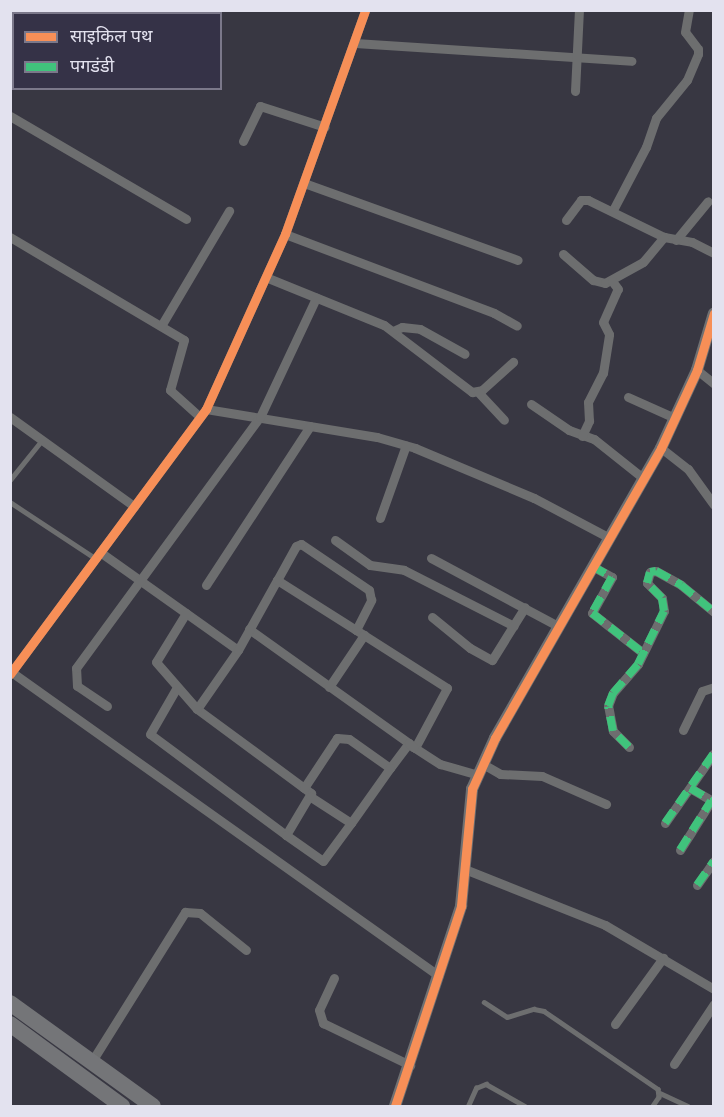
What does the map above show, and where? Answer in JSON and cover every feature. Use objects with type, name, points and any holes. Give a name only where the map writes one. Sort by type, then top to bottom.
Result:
[{"type":"highway","points":[[10,1003],[119,1081],[144,1104]]},
{"type":"highway","points":[[10,1024],[122,1107]]},
{"type":"highway","points":[[108,1095],[119,1081]]},
{"type":"street","points":[[365,10],[325,127],[268,278],[203,413],[11,672],[439,976]]},
{"type":"street","points":[[575,91],[579,10]]},
{"type":"street","points":[[613,210],[646,147],[656,118],[687,80],[698,54],[696,45],[686,38],[689,10]]},
{"type":"street","points":[[355,42],[631,61]]},
{"type":"street","points":[[243,141],[260,106],[325,127]]},
{"type":"street","points":[[10,116],[186,219]]},
{"type":"street","points":[[304,183],[518,260]]},
{"type":"street","points":[[566,220],[582,200],[613,210],[664,237],[692,242],[714,253]]},
{"type":"street","points":[[676,240],[708,201]]},
{"type":"street","points":[[161,326],[229,211]]},
{"type":"street","points":[[285,234],[494,313],[517,326]]},
{"type":"street","points":[[10,237],[184,340],[170,390],[203,413],[260,417],[406,445],[534,498],[608,537]]},
{"type":"street","points":[[563,254],[593,280],[612,281],[647,259],[664,237]]},
{"type":"street","points":[[268,278],[371,318],[393,331],[464,389],[478,392],[504,420]]},
{"type":"street","points":[[582,436],[589,421],[588,402],[603,373],[609,334],[603,322],[618,289],[612,281]]},
{"type":"street","points":[[107,706],[77,686],[74,675],[260,417],[316,298]]},
{"type":"street","points":[[394,1107],[410,1065],[461,906],[467,870],[468,817],[481,769],[558,626],[661,448],[697,370],[714,313]]},
{"type":"street","points":[[393,331],[402,327],[420,328],[465,354]]},
{"type":"street","points":[[478,392],[513,362]]},
{"type":"street","points":[[697,370],[714,384]]},
{"type":"street","points":[[628,398],[675,418]]},
{"type":"street","points":[[531,404],[582,436],[594,439],[643,478]]},
{"type":"street","points":[[10,417],[134,506]]},
{"type":"street","points":[[206,585],[310,426]]},
{"type":"street","points":[[380,518],[406,445]]},
{"type":"street","points":[[661,448],[688,469],[714,505]]},
{"type":"street","points":[[335,540],[370,565],[404,570],[514,626]]},
{"type":"street","points":[[197,709],[238,650],[296,546],[301,544],[372,594],[360,633],[329,687]]},
{"type":"street","points":[[98,555],[142,582],[238,650]]},
{"type":"street","points":[[431,558],[558,626]]},
{"type":"street","points":[[592,566],[612,577],[592,613],[643,653]]},
{"type":"street","points":[[629,747],[613,731],[608,706],[643,653],[664,605],[647,583],[650,572],[656,571],[681,585],[714,612]]},
{"type":"street","points":[[177,687],[150,734],[323,861],[390,768],[412,746],[447,688],[277,580]]},
{"type":"street","points":[[432,616],[489,660],[495,657],[525,607]]},
{"type":"street","points":[[186,613],[156,659],[177,687],[197,709],[304,788],[311,797],[351,823]]},
{"type":"street","points":[[249,629],[440,764],[481,769],[500,774],[542,776],[606,804]]},
{"type":"street","points":[[683,730],[702,691],[714,687]]},
{"type":"street","points":[[304,788],[337,738],[349,739],[390,768]]},
{"type":"street","points":[[665,823],[714,753]]},
{"type":"street","points":[[680,850],[712,801],[690,788]]},
{"type":"street","points":[[286,835],[311,797]]},
{"type":"street","points":[[697,885],[714,861]]},
{"type":"street","points":[[467,870],[585,916],[663,958],[714,989]]},
{"type":"street","points":[[92,1061],[185,912],[200,913],[246,950]]},
{"type":"street","points":[[615,1024],[663,958]]},
{"type":"street","points":[[334,978],[319,1010],[323,1023],[410,1065]]},
{"type":"street","points":[[674,1064],[714,1005]]},
{"type":"lane","points":[[10,480],[42,440]]},
{"type":"lane","points":[[10,502],[98,555]]},
{"type":"lane","points":[[484,1002],[507,1017],[534,1009],[544,1011],[660,1093],[688,1107]]},
{"type":"lane","points":[[468,1107],[476,1088],[486,1084],[525,1107]]},
{"type":"lane","points":[[653,1107],[660,1093]]},
{"type":"marked path","points":[[592,566],[612,577],[592,613],[643,653]]},
{"type":"marked path","points":[[629,747],[613,731],[608,706],[613,693],[638,664],[664,611],[662,598],[647,583],[650,572],[656,571],[681,585],[714,612]]},
{"type":"marked path","points":[[665,823],[714,753]]},
{"type":"marked path","points":[[690,788],[714,802]]},
{"type":"marked path","points":[[680,850],[711,801]]},
{"type":"marked path","points":[[697,885],[714,861]]},
{"type":"cycle path","points":[[10,674],[206,409],[285,234],[365,10]]},
{"type":"cycle path","points":[[395,1106],[461,906],[472,789],[495,738],[661,448],[697,370],[714,313]]}]
